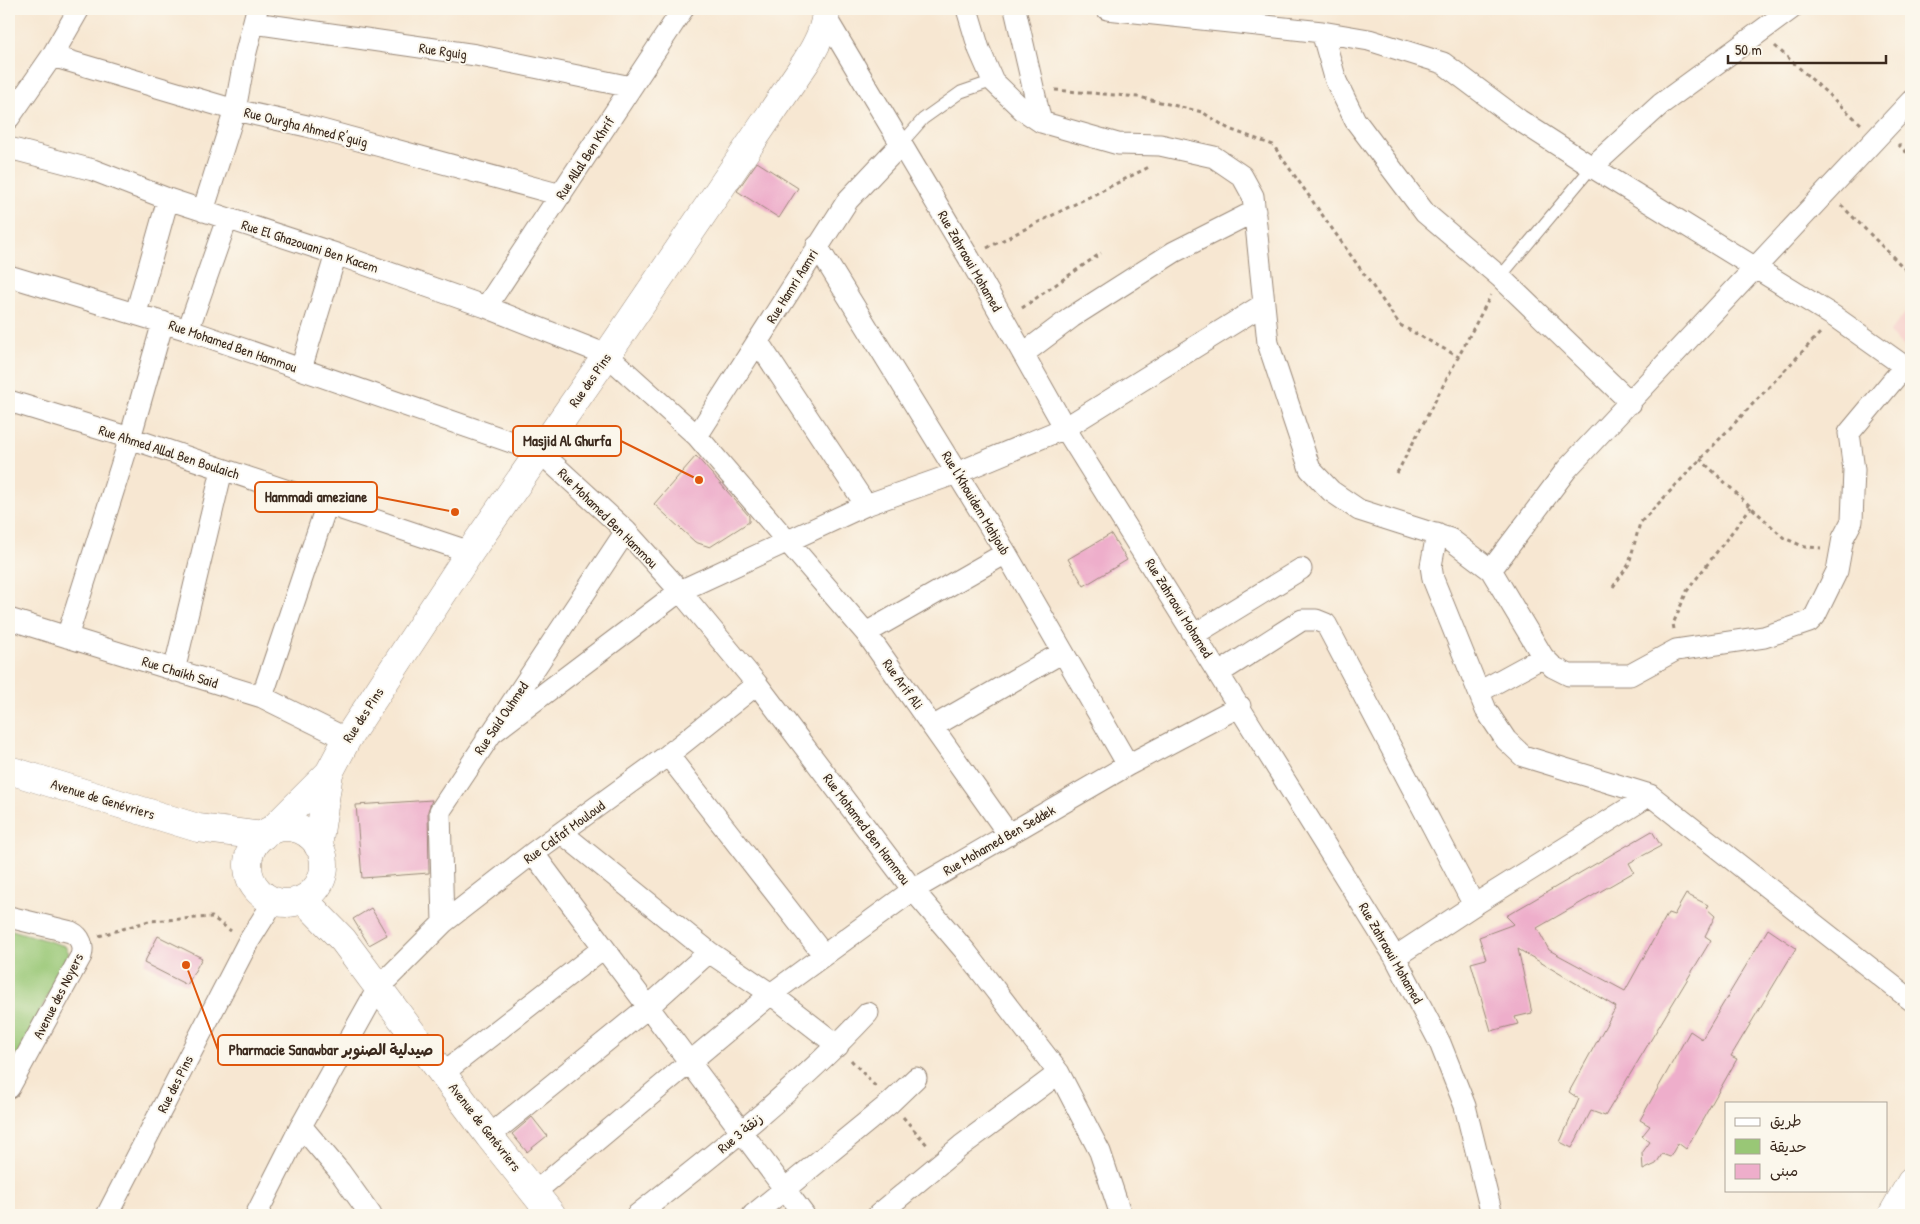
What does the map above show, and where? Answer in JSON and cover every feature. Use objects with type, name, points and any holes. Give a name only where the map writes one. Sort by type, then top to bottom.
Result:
[{"type":"street","points":[[9,118],[52,56],[79,9]]},
{"type":"street","name":"Rue Allal Ben Khrif","points":[[486,307],[683,9]]},
{"type":"street","points":[[967,9],[993,81],[1023,110],[1041,122],[1118,144],[1160,145],[1214,157],[1242,176],[1253,196],[1268,343],[1310,469],[1331,491],[1359,510],[1450,539],[1491,570],[1543,657],[1553,667],[1569,675],[1630,675],[1676,650],[1764,637],[1809,622],[1815,616],[1837,571],[1843,538],[1852,521],[1855,494],[1849,433],[1908,368],[1835,317],[1592,167],[1520,120],[1443,63],[1369,40],[1322,32],[1116,9]]},
{"type":"street","points":[[1015,9],[1041,122]]},
{"type":"street","points":[[1592,167],[1661,104],[1791,9]]},
{"type":"street","name":"Rue Zahraoui Mohamed","points":[[826,13],[900,145],[969,258],[1065,428],[1219,672],[1395,957],[1440,1043],[1465,1106],[1492,1215]]},
{"type":"street","name":"Rue des Pins","points":[[267,833],[328,773],[347,739],[470,552],[607,355],[813,50],[826,13]]},
{"type":"street","points":[[203,211],[236,110],[245,56],[255,16]]},
{"type":"street","name":"Rue Rguig","points":[[255,16],[476,55],[631,87]]},
{"type":"street","points":[[1322,32],[1336,81],[1360,128],[1425,213],[1500,277],[1630,403]]},
{"type":"street","name":"Rue Ourgha Ahmed R'guig","points":[[52,56],[236,110],[306,126],[561,195]]},
{"type":"street","points":[[1491,570],[1567,469],[1911,102]]},
{"type":"street","name":"Rue Hamri Aamri","points":[[697,436],[848,200],[900,145]]},
{"type":"street","name":"Rue El Ghazouani Ben Kacem","points":[[9,148],[93,170],[168,199],[336,254],[486,307],[607,355]]},
{"type":"street","points":[[136,314],[168,199]]},
{"type":"street","points":[[1023,354],[1072,317],[1174,252],[1255,211]]},
{"type":"street","points":[[188,330],[227,219]]},
{"type":"street","name":"Rue l'Khouidem Mahjoub","points":[[817,246],[1006,553],[1128,765]]},
{"type":"street","points":[[300,369],[336,254]]},
{"type":"street","name":"Rue Mohamed Ben Hammou","points":[[9,276],[188,330],[540,452],[626,531],[680,592],[757,684],[913,890],[966,952],[1058,1073],[1100,1152],[1121,1215]]},
{"type":"street","points":[[487,738],[680,592],[866,505],[957,473],[1065,428],[1264,304]]},
{"type":"street","points":[[67,637],[130,438],[162,322]]},
{"type":"street","points":[[758,342],[866,505]]},
{"type":"street","name":"Rue Arif Ali","points":[[607,355],[697,436],[789,541],[866,633],[934,726],[1008,834]]},
{"type":"street","name":"Rue Ahmed Allal Ben Boulaich","points":[[9,401],[130,438],[470,552]]},
{"type":"street","points":[[174,670],[222,470]]},
{"type":"street","points":[[262,697],[327,504]]},
{"type":"street","name":"Rue Said Ouhmed","points":[[443,923],[440,811],[626,531]]},
{"type":"street","points":[[1437,534],[1431,566],[1433,579],[1486,710],[1506,740],[1523,756],[1650,795],[1911,1000]]},
{"type":"street","points":[[866,633],[1006,553]]},
{"type":"street","points":[[1195,634],[1301,569]]},
{"type":"street","name":"Rue Chaikh Said","points":[[9,619],[262,697],[347,739]]},
{"type":"street","points":[[1219,672],[1302,620],[1316,620],[1326,624],[1474,905]]},
{"type":"street","points":[[934,726],[1063,652]]},
{"type":"street","points":[[1479,692],[1543,657]]},
{"type":"street","name":"Rue Calfaf Mouloud","points":[[256,1215],[301,1126],[378,988],[443,923],[533,853],[668,756],[757,684]]},
{"type":"street","name":"Rue Mohamed Ben Seddek","points":[[535,1192],[771,994],[823,954],[913,890],[1128,765],[1240,706]]},
{"type":"street","points":[[668,756],[823,954]]},
{"type":"street","name":"Avenue de Genévriers","points":[[9,770],[198,828],[267,833]]},
{"type":"street","name":"Rue des Pins","points":[[318,846],[328,773]]},
{"type":"street","points":[[1395,957],[1474,905],[1650,795]]},
{"type":"street","name":"Avenue de Genévriers","points":[[198,828],[248,863]]},
{"type":"street","points":[[293,828],[312,838],[318,846],[323,858],[324,870],[320,882],[313,892],[304,899],[284,903],[274,901],[258,891],[252,882],[248,863],[253,848],[267,833],[293,828]]},
{"type":"street","points":[[562,833],[709,952],[771,994],[838,1046]]},
{"type":"street","points":[[533,853],[602,949],[804,1215]]},
{"type":"street","name":"Avenue de Genévriers","points":[[304,899],[343,940],[490,1136],[552,1215]]},
{"type":"street","name":"Rue des Pins","points":[[108,1215],[247,944],[274,901]]},
{"type":"street","points":[[9,917],[76,937]]},
{"type":"street","name":"Avenue des Noyers","points":[[9,1088],[81,956],[76,937]]},
{"type":"street","points":[[443,1073],[602,949]]},
{"type":"street","points":[[490,1136],[647,1008],[709,952]]},
{"type":"street","name":"Rue 3 زنقة","points":[[637,1215],[741,1134],[838,1046],[868,1013]]},
{"type":"street","points":[[878,1215],[961,1146],[1058,1073]]},
{"type":"street","points":[[753,1215],[890,1103],[916,1078]]},
{"type":"street","points":[[301,1126],[340,1172],[371,1215]]},
{"type":"street","points":[[1892,1215],[1911,1182]]},
{"type":"lane","points":[[900,145],[923,119],[961,92],[993,81]]},
{"type":"lane","points":[[1500,277],[1592,167]]},
{"type":"path","points":[[1760,32],[1878,139]]},
{"type":"path","points":[[998,243],[1139,173],[1177,149]]},
{"type":"path","points":[[1828,192],[1911,275]]},
{"type":"path","points":[[1035,299],[1101,253]]},
{"type":"path","points":[[1397,473],[1500,277]]},
{"type":"path","points":[[1613,587],[1629,564],[1640,523],[1835,317]]},
{"type":"path","points":[[1700,459],[1784,538],[1805,547],[1841,549]]},
{"type":"path","points":[[1676,650],[1673,624],[1687,591],[1751,507]]},
{"type":"path","points":[[76,937],[149,921],[212,917],[247,944]]},
{"type":"shaded area","points":[[1911,306],[1911,353],[1889,333]]},
{"type":"green space","points":[[9,929],[65,946],[69,953],[19,1054],[13,1053],[9,1012]]},
{"type":"building","points":[[757,162],[798,188],[779,218],[737,191]]},
{"type":"building","points":[[696,456],[749,516],[749,522],[710,547],[695,542],[654,504]]},
{"type":"building","points":[[1111,534],[1127,560],[1084,586],[1068,559]]},
{"type":"building","points":[[432,800],[428,811],[429,873],[362,878],[356,805]]},
{"type":"building","points":[[1652,831],[1661,846],[1629,863],[1634,872],[1537,928],[1549,950],[1625,991],[1668,913],[1674,915],[1686,894],[1708,905],[1706,908],[1715,916],[1705,936],[1711,940],[1605,1116],[1591,1111],[1572,1148],[1560,1142],[1579,1099],[1569,1092],[1616,1007],[1518,949],[1532,1013],[1515,1017],[1518,1024],[1491,1031],[1471,963],[1486,959],[1479,937],[1514,924],[1506,916]]},
{"type":"building","points":[[371,908],[387,935],[369,945],[353,919]]},
{"type":"building","points":[[1768,929],[1796,948],[1731,1056],[1737,1059],[1686,1149],[1678,1143],[1670,1157],[1662,1154],[1656,1164],[1643,1170],[1642,1153],[1650,1142],[1642,1136],[1650,1126],[1640,1120],[1690,1031],[1702,1039]]},
{"type":"building","points":[[158,936],[202,958],[187,985],[144,963]]},
{"type":"building","points":[[532,1117],[547,1136],[527,1152],[512,1134]]},
{"type":"place","name":"Masjid Al Ghurfa","points":[[699,480]]},
{"type":"place","name":"Hammadi ameziane","points":[[455,512]]},
{"type":"place","name":"Pharmacie Sanawbar صيدلية الصنوبر","points":[[186,965]]}]
